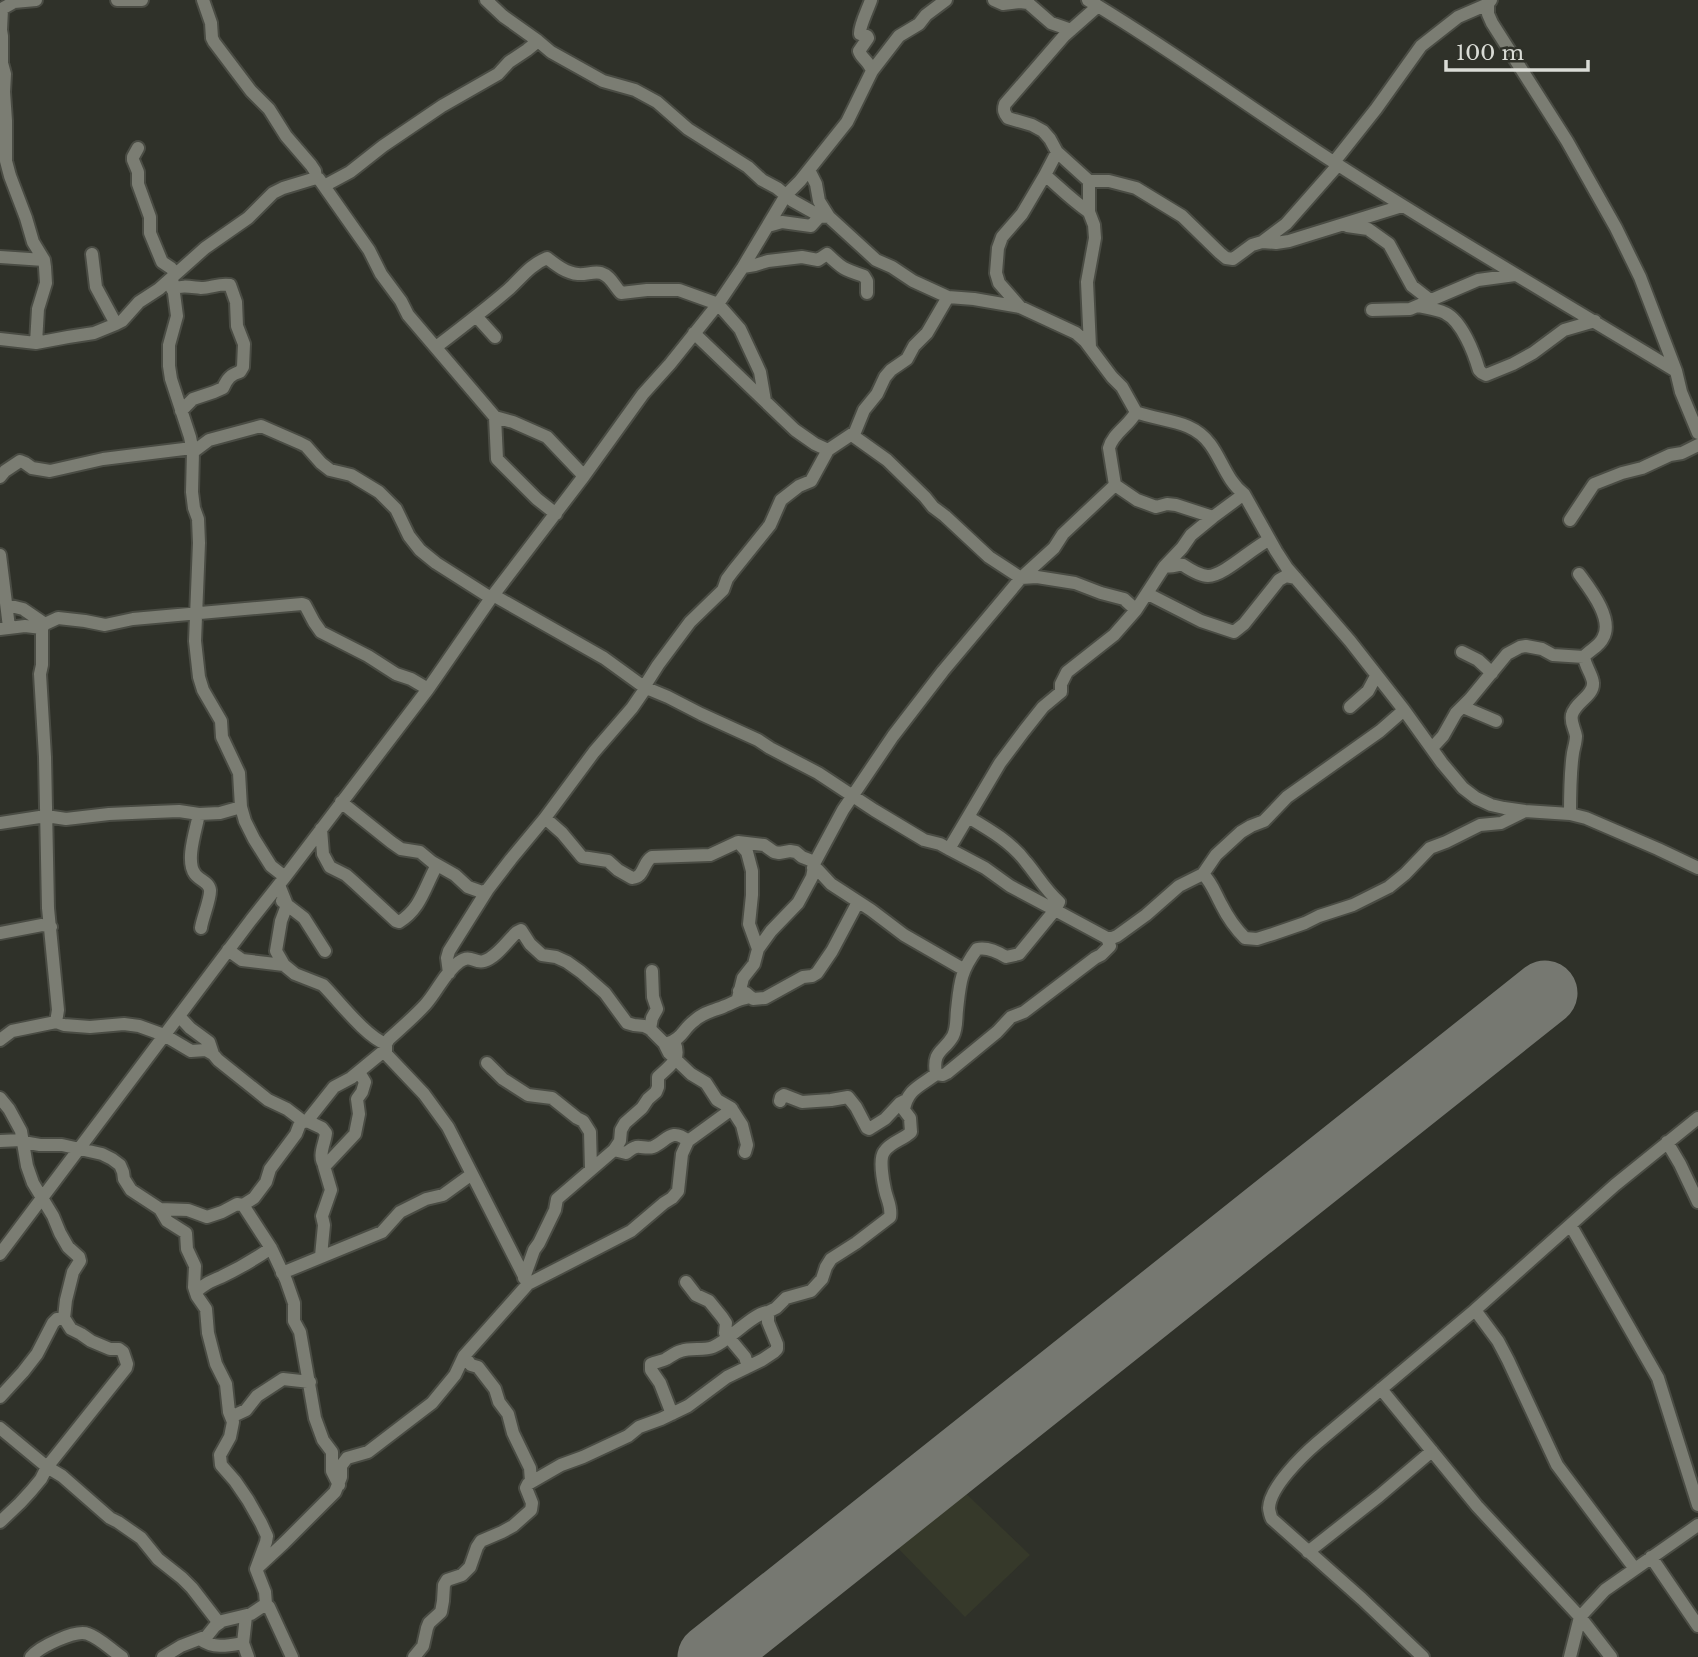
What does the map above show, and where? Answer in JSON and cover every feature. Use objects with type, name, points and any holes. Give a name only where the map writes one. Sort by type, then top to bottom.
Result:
[{"type":"street","points":[[36,0],[14,2],[1,10],[0,29],[5,74],[3,129],[6,161],[33,242],[44,260],[46,283],[38,309],[36,344]]},
{"type":"street","points":[[117,0],[142,0]]},
{"type":"street","points":[[203,0],[214,42],[311,165],[320,182],[369,250],[408,315],[495,417],[547,437],[584,476]]},
{"type":"street","points":[[486,0],[551,52],[603,81],[635,90],[657,102],[688,129],[748,167],[793,201],[824,217],[876,260],[913,281],[948,297],[1020,307],[1082,337],[1122,387],[1136,412],[1151,418],[1178,422],[1209,442],[1235,487],[1244,494],[1276,551],[1404,710],[1453,778],[1476,797],[1491,805],[1586,818],[1698,869]]},
{"type":"street","points":[[870,0],[866,18],[860,28],[860,34],[867,36],[868,40],[859,51],[872,71]]},
{"type":"street","points":[[0,1254],[428,689],[492,597],[643,394],[718,304],[786,195],[847,122],[872,71],[899,36],[919,24],[946,0]]},
{"type":"street","points":[[994,0],[1003,4],[1028,3],[1052,23],[1071,30]]},
{"type":"street","points":[[1262,242],[1286,223],[1336,163],[1421,46],[1458,17],[1489,2],[1488,14],[1492,23],[1561,131],[1640,277],[1698,433]]},
{"type":"street","points":[[1402,206],[1289,242],[1262,242],[1252,245],[1233,259],[1226,258],[1182,216],[1136,188],[1109,181],[1089,181],[1058,152],[1043,131],[1008,118],[1004,112],[1005,104],[1093,3],[1402,206],[1676,371]]},
{"type":"street","points":[[1465,13],[1492,23]]},
{"type":"street","points":[[0,344],[0,339],[36,344],[94,333],[117,324],[139,302],[173,281],[212,242],[248,218],[273,193],[283,187],[320,182],[350,172],[442,106],[498,74],[509,62],[538,41]]},
{"type":"street","points":[[138,148],[133,160],[150,217],[150,233],[162,262],[171,268],[173,281],[177,316],[169,345],[169,366],[192,446],[192,492],[198,519],[199,543],[195,613],[199,677],[203,690],[221,721],[222,737],[239,773],[241,807],[245,821],[262,854],[282,881],[287,905],[281,921],[276,951],[284,965],[295,974],[323,985],[386,1047]]},
{"type":"street","points":[[1020,307],[999,283],[996,273],[998,248],[1002,237],[1022,214],[1058,152]]},
{"type":"street","points":[[809,170],[816,184],[824,217]]},
{"type":"street","points":[[1045,175],[1089,212]]},
{"type":"street","points":[[1089,181],[1089,212],[1095,238],[1087,282],[1090,348]]},
{"type":"street","points":[[768,226],[782,222],[811,226],[824,217]]},
{"type":"street","points":[[1332,228],[1352,226],[1375,232],[1389,244],[1412,286],[1430,300]]},
{"type":"street","points":[[92,254],[97,290],[117,324]]},
{"type":"street","points":[[743,267],[802,257],[818,260],[827,254],[840,267],[864,276],[867,293]]},
{"type":"street","points":[[0,257],[44,260]]},
{"type":"street","points":[[436,346],[476,316],[526,270],[547,258],[575,274],[602,274],[614,283],[621,293],[679,290],[718,304],[740,328],[760,372],[765,401]]},
{"type":"street","points":[[1372,310],[1410,309],[1478,281],[1515,275]]},
{"type":"street","points":[[173,281],[180,286],[201,288],[222,283],[230,285],[236,302],[237,326],[244,344],[243,367],[240,372],[233,373],[223,388],[193,399],[181,411]]},
{"type":"street","points":[[449,973],[449,951],[494,880],[594,752],[632,708],[658,665],[690,622],[723,590],[733,570],[770,525],[781,499],[811,481],[828,450],[852,435],[885,377],[906,359],[914,346],[928,334],[948,297]]},
{"type":"street","points":[[1418,306],[1444,312],[1457,323],[1479,370],[1486,375],[1533,353],[1564,331],[1595,321]]},
{"type":"street","points":[[476,316],[495,337]]},
{"type":"street","points":[[694,333],[795,430],[828,450]]},
{"type":"street","points":[[1136,412],[1132,421],[1113,437],[1108,447],[1115,485],[1137,500],[1156,507],[1176,505],[1213,517]]},
{"type":"street","points":[[495,417],[495,451],[498,461],[537,499],[556,513]]},
{"type":"street","points":[[0,477],[20,461],[32,468],[50,471],[103,459],[192,446],[261,426],[306,446],[330,470],[351,475],[379,492],[396,509],[409,536],[420,550],[436,563],[492,597],[604,658],[644,687],[758,740],[818,773],[924,840],[940,844],[985,868],[1010,886],[1111,940]]},
{"type":"street","points":[[852,435],[887,460],[933,507],[989,557],[1021,578],[1037,577],[1075,583],[1234,632],[1244,624],[1279,580],[1286,576],[1296,578]]},
{"type":"street","points":[[1570,520],[1594,484],[1698,445]]},
{"type":"street","points":[[669,1042],[678,1039],[698,1017],[730,1004],[742,995],[743,978],[754,964],[758,950],[771,931],[798,903],[812,877],[814,865],[843,810],[893,736],[1021,578],[1115,485]]},
{"type":"street","points":[[949,849],[1000,763],[1043,708],[1061,692],[1061,684],[1067,672],[1114,635],[1191,535],[1244,494]]},
{"type":"street","points":[[1165,566],[1183,565],[1206,577],[1220,572],[1269,540]]},
{"type":"street","points":[[0,555],[7,605],[4,628],[44,626],[58,618],[105,625],[134,619],[304,604],[321,632],[428,689]]},
{"type":"street","points":[[1570,814],[1571,772],[1576,734],[1572,716],[1577,705],[1593,686],[1584,657],[1603,639],[1606,629],[1599,603],[1579,573]]},
{"type":"street","points":[[7,605],[23,609],[44,626]]},
{"type":"street","points":[[44,626],[40,674],[45,757],[47,922],[58,1010],[56,1022]]},
{"type":"street","points":[[1432,748],[1456,713],[1507,654],[1527,646],[1553,655],[1584,657]]},
{"type":"street","points":[[1462,652],[1478,660],[1492,673]]},
{"type":"street","points":[[1350,707],[1368,691],[1376,676]]},
{"type":"street","points":[[1463,707],[1496,721]]},
{"type":"street","points":[[672,1414],[660,1383],[651,1370],[651,1364],[681,1350],[713,1347],[729,1338],[755,1316],[776,1308],[786,1298],[811,1291],[822,1279],[825,1267],[831,1259],[890,1217],[881,1160],[888,1147],[911,1132],[910,1118],[904,1110],[912,1091],[936,1074],[947,1073],[1011,1017],[1024,1012],[1101,955],[1111,940],[1180,886],[1203,874],[1216,855],[1241,832],[1264,821],[1287,797],[1369,740],[1404,710]]},
{"type":"street","points":[[341,802],[401,849],[421,852],[478,892],[488,889]]},
{"type":"street","points":[[0,823],[46,816],[66,819],[179,811],[220,813],[241,807]]},
{"type":"street","points":[[1203,874],[1211,882],[1220,903],[1240,934],[1245,939],[1256,939],[1353,905],[1389,887],[1430,848],[1480,825],[1501,824],[1525,811]]},
{"type":"street","points":[[199,814],[191,850],[191,866],[210,890],[201,928]]},
{"type":"street","points":[[936,1074],[937,1053],[952,1037],[957,1023],[963,969],[977,949],[1006,957],[1019,954],[1059,902],[1045,888],[1022,856],[999,835],[968,817]]},
{"type":"street","points":[[545,818],[582,857],[608,861],[632,878],[639,876],[646,862],[652,858],[710,855],[738,842],[764,845],[779,853],[796,852],[814,865],[831,884],[904,935],[963,969]]},
{"type":"street","points":[[46,840],[66,819]]},
{"type":"street","points":[[321,829],[323,854],[330,867],[355,883],[399,922],[417,907],[437,865]]},
{"type":"street","points":[[738,842],[747,852],[752,871],[750,923],[758,950]]},
{"type":"street","points":[[268,898],[282,901],[304,918],[324,951]]},
{"type":"street","points":[[742,995],[753,999],[765,998],[803,977],[817,974],[858,902]]},
{"type":"street","points":[[0,933],[47,922]]},
{"type":"street","points":[[256,1569],[335,1492],[341,1477],[341,1466],[347,1458],[368,1452],[401,1428],[432,1403],[468,1361],[526,1287],[534,1250],[555,1210],[557,1199],[614,1150],[620,1142],[625,1123],[656,1092],[658,1077],[676,1059],[678,1051],[669,1042],[644,1026],[627,1023],[605,993],[593,982],[567,961],[542,955],[530,944],[522,930],[484,961],[465,958],[456,963],[425,1005],[389,1039],[386,1054],[425,1094],[448,1127],[526,1280]]},
{"type":"street","points":[[228,950],[242,960],[284,965]]},
{"type":"street","points":[[650,1029],[657,1009],[652,971]]},
{"type":"street","points":[[179,1016],[209,1042],[213,1054]]},
{"type":"street","points":[[0,1040],[12,1031],[56,1022],[90,1027],[124,1024],[139,1026],[164,1035],[191,1051],[206,1050],[268,1100],[322,1128],[334,1141],[349,1143]]},
{"type":"street","points":[[160,1209],[188,1210],[207,1217],[237,1204],[243,1205],[254,1198],[266,1182],[270,1169],[304,1121],[334,1087],[351,1079],[386,1047]]},
{"type":"street","points":[[676,1059],[691,1074],[706,1083],[717,1100],[742,1125],[747,1145],[745,1152]]},
{"type":"street","points":[[487,1062],[503,1079],[528,1095],[552,1098],[583,1121],[590,1132],[591,1169]]},
{"type":"street","points":[[324,1166],[355,1135],[359,1114],[357,1099],[365,1082],[359,1072]]},
{"type":"street","points":[[780,1101],[784,1095],[802,1102],[848,1097],[869,1129],[906,1100]]},
{"type":"street","points":[[0,1098],[22,1130],[27,1166],[33,1183],[68,1247],[79,1257],[80,1261],[73,1272],[66,1300],[64,1318],[71,1329],[91,1341],[110,1349],[119,1349],[123,1352],[127,1364],[47,1466],[41,1479],[0,1522]]},
{"type":"street","points":[[526,1280],[631,1231],[672,1198],[678,1191],[682,1154],[688,1141],[727,1110]]},
{"type":"street","points":[[1423,1657],[1272,1519],[1268,1509],[1275,1492],[1293,1465],[1317,1443],[1475,1310],[1615,1185],[1698,1118]]},
{"type":"street","points":[[321,1256],[324,1225],[322,1216],[331,1191],[321,1154],[326,1133]]},
{"type":"street","points":[[614,1150],[626,1153],[634,1147],[649,1148],[675,1135],[688,1141]]},
{"type":"street","points":[[0,1141],[55,1144],[79,1148],[112,1159],[120,1165],[131,1190],[160,1209],[167,1221],[186,1233],[187,1249],[195,1266],[194,1287],[206,1310],[208,1333],[216,1364],[226,1384],[233,1422],[233,1430],[220,1455],[221,1465],[235,1481],[265,1531],[267,1542],[256,1569],[265,1592],[265,1604]]},
{"type":"street","points":[[1667,1142],[1698,1202]]},
{"type":"street","points":[[282,1273],[382,1231],[400,1212],[426,1199],[443,1195],[472,1174]]},
{"type":"street","points":[[243,1205],[271,1248],[294,1303],[295,1321],[300,1332],[315,1418],[321,1437],[332,1452],[332,1471],[339,1485]]},
{"type":"street","points":[[324,1225],[346,1246]]},
{"type":"street","points":[[1571,1226],[1658,1378],[1698,1505]]},
{"type":"street","points":[[196,1292],[207,1282],[255,1259],[271,1248]]},
{"type":"street","points":[[686,1282],[696,1295],[709,1301],[722,1317],[726,1323],[725,1333],[745,1357],[748,1367]]},
{"type":"street","points":[[1475,1310],[1498,1341],[1508,1360],[1556,1465],[1635,1569]]},
{"type":"street","points":[[414,1657],[424,1646],[429,1623],[441,1612],[447,1580],[462,1576],[470,1567],[481,1541],[513,1526],[531,1510],[532,1503],[526,1488],[531,1481],[628,1436],[639,1427],[688,1406],[727,1377],[762,1360],[777,1349],[767,1317],[768,1312]]},
{"type":"street","points":[[0,1397],[37,1354],[52,1323],[64,1318]]},
{"type":"street","points":[[468,1361],[478,1367],[495,1389],[530,1468],[531,1481]]},
{"type":"street","points":[[231,1417],[246,1410],[257,1396],[283,1378],[310,1382]]},
{"type":"street","points":[[1381,1389],[1477,1506],[1580,1616],[1611,1657]]},
{"type":"street","points":[[0,1428],[62,1476],[110,1518],[141,1538],[158,1559],[192,1588],[219,1623]]},
{"type":"street","points":[[1308,1552],[1432,1451]]},
{"type":"street","points":[[1570,1657],[1580,1616],[1605,1590],[1698,1525]]},
{"type":"street","points":[[1651,1557],[1698,1626]]},
{"type":"street","points":[[163,1657],[181,1646],[207,1636],[222,1621],[246,1616],[265,1604]]},
{"type":"street","points":[[265,1604],[270,1607],[292,1657]]},
{"type":"street","points":[[246,1616],[243,1643],[248,1657]]},
{"type":"street","points":[[31,1657],[36,1651],[53,1642],[83,1632],[92,1635],[122,1657]]},
{"type":"street","points":[[200,1639],[219,1647],[243,1643]]},
{"type":"shaded area","points":[[954,1482],[1030,1555],[965,1617],[887,1537]]},
{"type":"runway","points":[[710,1657],[1545,993]]}]
